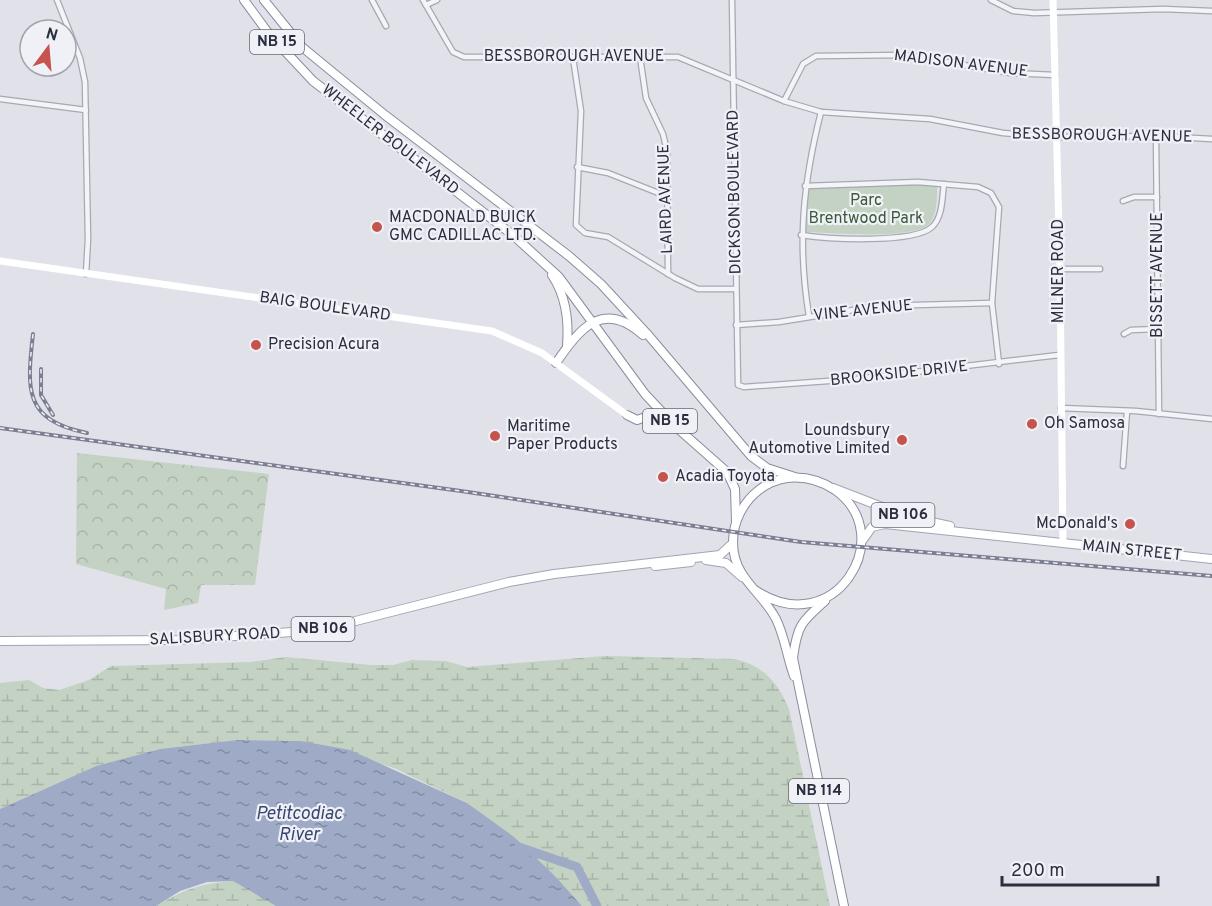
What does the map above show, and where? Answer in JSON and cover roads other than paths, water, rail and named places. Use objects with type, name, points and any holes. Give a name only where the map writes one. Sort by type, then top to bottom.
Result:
[{"type":"highway","points":[[237,0],[261,33],[313,81]]},
{"type":"highway","name":"WHEELER BOULEVARD","points":[[244,0],[269,34],[313,81],[535,254],[559,277],[632,377],[663,415],[729,476],[735,489],[736,521]]},
{"type":"highway","name":"WHEELER BOULEVARD","points":[[264,0],[302,47],[385,115],[587,271],[628,311],[754,459],[767,468],[795,477]]},
{"type":"highway","points":[[271,0],[319,61]]},
{"type":"highway","points":[[535,254],[561,293],[567,323],[567,348]]},
{"type":"highway","points":[[556,363],[592,321],[608,318],[628,324],[664,353]]},
{"type":"highway","points":[[627,415],[637,420],[654,414],[663,415]]},
{"type":"highway","points":[[795,477],[812,479],[828,486],[847,502],[854,512],[861,536],[854,571],[832,595],[820,601],[793,605],[779,603],[755,590],[737,564],[733,543],[736,521],[754,494],[773,482],[795,477]]},
{"type":"highway","name":"NB 114","points":[[755,590],[778,622],[794,676],[844,906]]},
{"type":"highway","name":"NB 114","points":[[794,676],[793,658],[796,633],[804,620],[832,595]]},
{"type":"main road","name":"MAIN STREET","points":[[828,486],[908,517],[981,533]]},
{"type":"main road","name":"MAIN STREET","points":[[860,549],[867,532],[877,525],[981,533],[1212,559]]},
{"type":"main road","name":"SALISBURY ROAD","points":[[0,641],[179,640],[310,631],[509,582],[720,555],[733,543]]},
{"type":"main road","name":"SALISBURY ROAD","points":[[639,564],[657,566],[717,561],[735,569],[748,582]]},
{"type":"street","points":[[57,0],[80,58],[86,110],[86,274]]},
{"type":"street","points":[[372,0],[386,26]]},
{"type":"street","points":[[425,2],[437,0]]},
{"type":"street","name":"DICKSON BOULEVARD","points":[[732,0],[738,385]]},
{"type":"street","points":[[991,0],[1013,10],[1054,13],[1163,9],[1212,11]]},
{"type":"street","name":"MILNER ROAD","points":[[1053,0],[1058,137],[1063,543]]},
{"type":"street","name":"BESSBOROUGH AVENUE","points":[[425,2],[453,52],[464,57],[678,57],[784,101],[821,112],[930,119],[1003,134],[1212,139]]},
{"type":"street","name":"MADISON AVENUE","points":[[784,101],[803,64],[816,56],[905,55],[1010,73],[1055,75]]},
{"type":"street","name":"LAIRD AVENUE","points":[[640,57],[645,98],[663,134],[667,151],[668,274]]},
{"type":"street","points":[[573,58],[581,111],[576,225],[585,233],[608,237],[668,274],[698,289],[736,289]]},
{"type":"street","points":[[0,99],[86,110]]},
{"type":"street","points":[[809,316],[801,235],[805,186],[821,112]]},
{"type":"street","name":"BISSETT AVENUE","points":[[1156,136],[1159,414]]},
{"type":"street","points":[[577,167],[608,173],[666,196]]},
{"type":"street","points":[[805,186],[918,182],[978,187],[991,194],[999,207],[992,303],[999,364]]},
{"type":"street","points":[[801,235],[900,237],[922,234],[933,226],[939,217],[944,184]]},
{"type":"street","points":[[1123,201],[1134,197],[1157,198]]},
{"type":"street","name":"BAIG BOULEVARD","points":[[0,261],[481,328],[516,339],[556,363],[627,415]]},
{"type":"street","points":[[1060,269],[1100,269]]},
{"type":"street","name":"VINE AVENUE","points":[[736,325],[878,306],[992,303]]},
{"type":"street","points":[[1124,334],[1131,330],[1158,329]]},
{"type":"street","name":"BROOKSIDE DRIVE","points":[[738,385],[744,387],[856,379],[999,364],[1059,355]]},
{"type":"street","points":[[1061,408],[1127,411],[1212,419]]},
{"type":"street","points":[[1123,466],[1127,411]]},
{"type":"water","name":"Petitcodiac River","points":[[237,740],[301,741],[350,750],[467,803],[514,837],[555,876],[582,906],[276,906],[233,881],[207,882],[180,891],[156,906],[0,906],[0,809],[96,766],[160,749]]},
{"type":"waterway","name":"Petitcodiac River","points":[[519,847],[577,867],[597,906]]},
{"type":"railway","points":[[33,334],[30,371],[34,399],[40,410],[51,420],[87,433]]},
{"type":"railway","points":[[41,369],[41,395],[53,415]]},
{"type":"railway","points":[[0,428],[461,491],[801,542],[1212,576]]},
{"type":"place","name":"MACDONALD BUICK GMC CADILLAC LTD.","points":[[377,227]]},
{"type":"place","name":"Precision Acura","points":[[256,345]]},
{"type":"place","name":"Oh Samosa","points":[[1032,424]]},
{"type":"place","name":"Maritime Paper Products","points":[[495,436]]},
{"type":"place","name":"Loundsbury Automotive Limited","points":[[902,440]]},
{"type":"place","name":"Acadia Toyota","points":[[663,477]]},
{"type":"place","name":"McDonald's","points":[[1130,524]]},
{"type":"park label","name":"Parc Brentwood Park","points":[[866,210]]}]
